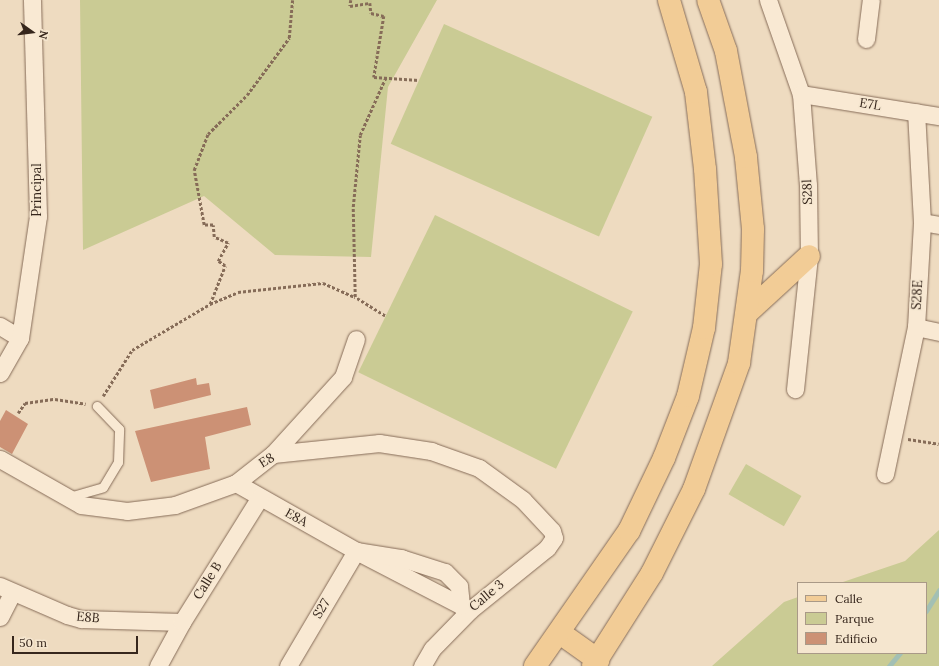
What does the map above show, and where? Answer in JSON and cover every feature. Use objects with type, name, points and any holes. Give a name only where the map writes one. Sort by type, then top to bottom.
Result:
[{"type":"main road","points":[[536,666],[630,531],[658,472],[688,396],[704,328],[711,264],[705,169],[696,92],[670,0]]},
{"type":"main road","points":[[560,633],[596,663],[652,573],[694,489],[739,362],[747,313],[752,229],[746,157],[726,51],[708,0]]},
{"type":"main road","points":[[747,313],[809,256]]},
{"type":"street","name":"Principal","points":[[0,373],[20,338],[38,216],[32,0]]},
{"type":"street","name":"S28l","points":[[768,0],[801,94],[808,185],[809,256],[795,389]]},
{"type":"street","points":[[866,39],[871,0]]},
{"type":"street","name":"E7L","points":[[801,94],[939,116]]},
{"type":"street","name":"S28E","points":[[885,474],[916,327],[922,222],[916,112]]},
{"type":"street","points":[[922,222],[939,225]]},
{"type":"street","points":[[0,326],[20,338]]},
{"type":"street","points":[[916,327],[939,332]]},
{"type":"street","points":[[272,454],[343,377],[356,338]]},
{"type":"street","name":"E8","points":[[0,459],[66,498],[81,505],[127,511],[175,505],[236,483],[272,454],[379,443],[431,451],[479,468],[523,500],[552,531]]},
{"type":"street","name":"E8A","points":[[236,483],[260,498],[356,551],[466,608]]},
{"type":"street","name":"Calle B","points":[[158,666],[182,622],[260,498]]},
{"type":"street","name":"Calle 3","points":[[422,666],[432,649],[466,608],[547,548],[554,538],[552,531]]},
{"type":"street","name":"S27","points":[[288,666],[356,551]]},
{"type":"street","points":[[0,617],[6,590]]},
{"type":"street","name":"E8B","points":[[6,590],[81,619],[182,622]]},
{"type":"lane","points":[[66,498],[103,487],[118,462],[119,430],[97,406]]},
{"type":"path","points":[[210,304],[225,266],[218,261],[228,243],[214,236],[213,225],[204,225],[194,170],[208,134],[247,95],[289,38],[292,0]]},
{"type":"path","points":[[351,0],[350,6],[370,3],[371,13],[384,16],[374,77],[419,80]]},
{"type":"path","points":[[355,297],[353,207],[360,135],[386,77]]},
{"type":"path","points":[[18,414],[25,403],[55,399],[97,406],[132,350],[210,304],[238,292],[323,283],[355,297],[385,316]]},
{"type":"path","points":[[894,437],[939,444]]},
{"type":"green space","points":[[80,0],[437,0],[388,87],[371,257],[275,255],[204,196],[83,250]]},
{"type":"green space","points":[[444,24],[652,117],[599,236],[391,144]]},
{"type":"green space","points":[[435,215],[633,311],[556,469],[358,372]]},
{"type":"green space","points":[[746,464],[801,496],[784,526],[728,494]]},
{"type":"green space","points":[[939,530],[939,666],[712,666],[784,602],[797,597],[797,654],[927,654],[927,582],[843,582],[905,561]]},
{"type":"building","points":[[196,378],[197,385],[209,383],[211,395],[154,409],[150,390]]},
{"type":"building","points":[[247,407],[251,425],[205,437],[210,469],[151,482],[135,431]]},
{"type":"building","points":[[6,410],[28,424],[12,454],[0,447],[0,421]]},
{"type":"waterway","points":[[927,609],[939,590]]},
{"type":"waterway","points":[[889,666],[899,654]]}]
